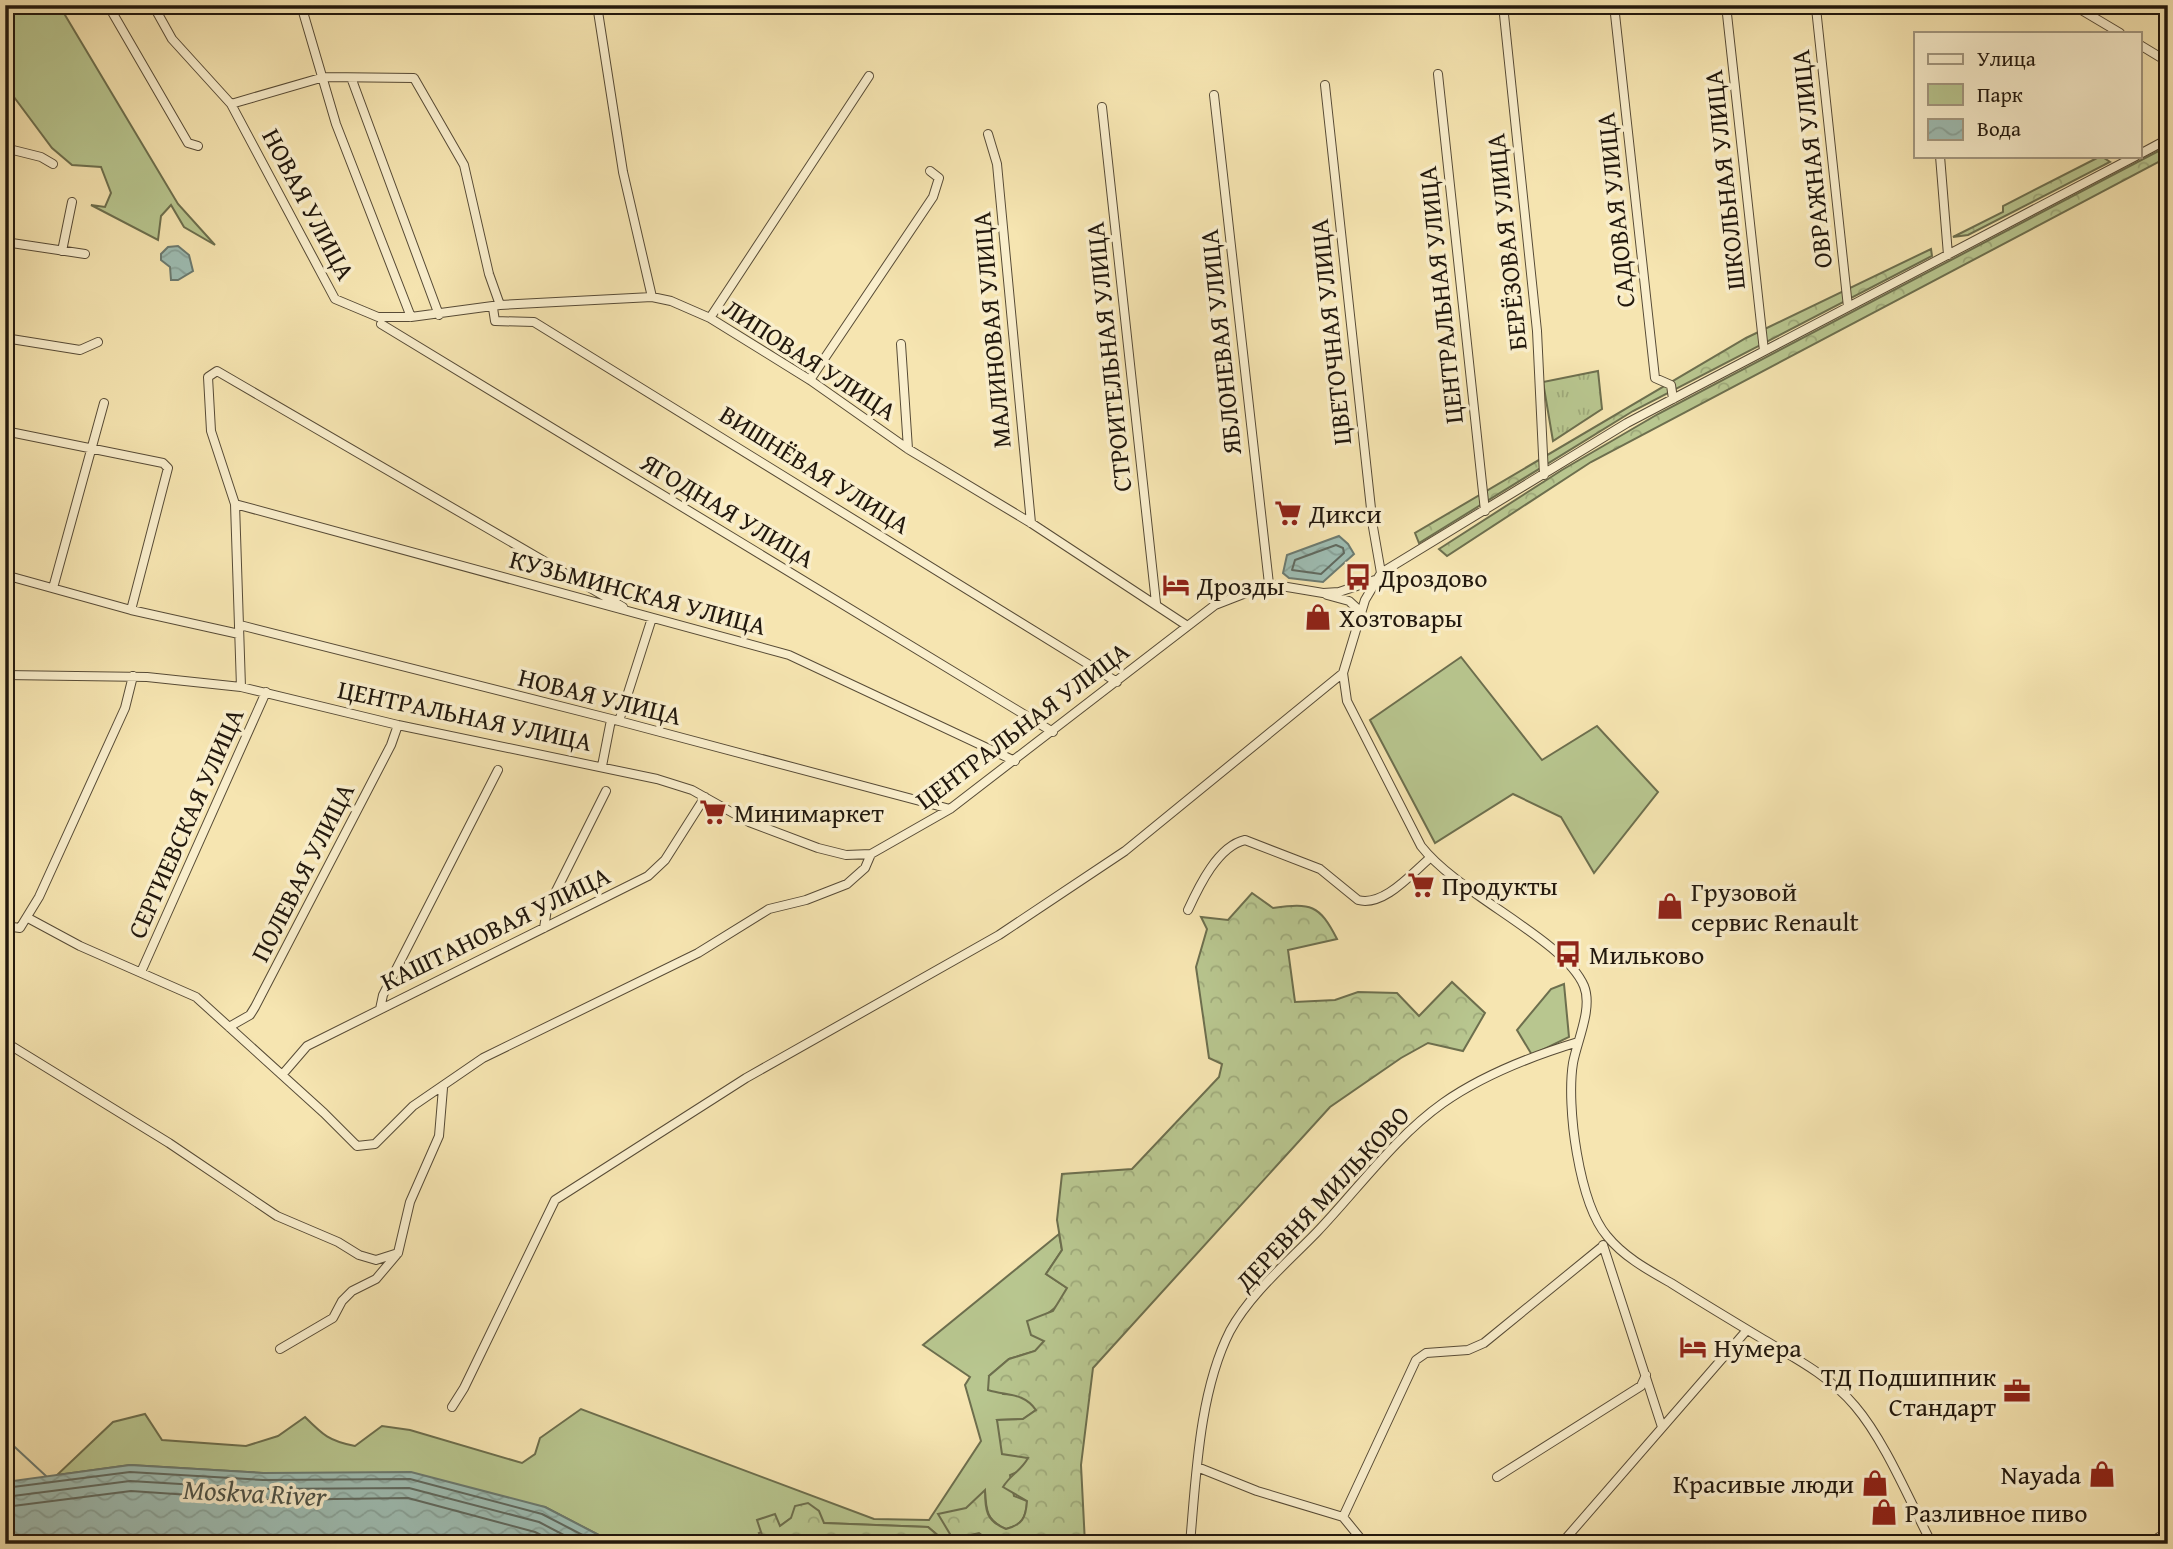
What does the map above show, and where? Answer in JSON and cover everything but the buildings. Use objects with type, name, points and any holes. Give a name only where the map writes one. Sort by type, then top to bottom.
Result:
[{"type":"street","points":[[108,5],[188,143],[198,146]]},
{"type":"street","name":"НОВАЯ УЛИЦА","points":[[153,5],[172,39],[232,104],[335,299],[361,312]]},
{"type":"street","points":[[301,5],[336,124],[411,317]]},
{"type":"street","points":[[597,5],[622,172],[652,297]]},
{"type":"street","name":"БЕРЁЗОВАЯ УЛИЦА","points":[[1503,5],[1537,331],[1544,475]]},
{"type":"street","name":"САДОВАЯ УЛИЦА","points":[[1614,5],[1655,378],[1671,385],[1673,399]]},
{"type":"street","name":"ШКОЛЬНАЯ УЛИЦА","points":[[1726,5],[1764,351]]},
{"type":"street","points":[[2073,5],[2118,32]]},
{"type":"street","name":"ОВРАЖНАЯ УЛИЦА","points":[[1816,8],[1848,307]]},
{"type":"street","points":[[2142,46],[2168,62]]},
{"type":"street","name":"ЦЕНТРАЛЬНАЯ УЛИЦА","points":[[1438,74],[1485,511]]},
{"type":"street","points":[[710,318],[869,76]]},
{"type":"street","points":[[232,104],[324,77],[352,80],[414,78],[464,164],[496,307]]},
{"type":"street","points":[[352,80],[439,315]]},
{"type":"street","name":"ЦВЕТОЧНАЯ УЛИЦА","points":[[1325,85],[1378,577]]},
{"type":"street","name":"ЯБЛОНЕВАЯ УЛИЦА","points":[[1214,95],[1269,584]]},
{"type":"street","name":"СТРОИТЕЛЬНАЯ УЛИЦА","points":[[1102,107],[1156,603]]},
{"type":"street","name":"МАЛИНОВАЯ УЛИЦА","points":[[988,134],[997,164],[1031,523]]},
{"type":"street","points":[[2142,153],[2168,139]]},
{"type":"street","points":[[5,148],[41,157],[53,164]]},
{"type":"street","points":[[1940,158],[1948,255]]},
{"type":"street","points":[[1323,593],[1339,592],[1378,577],[1627,423],[2132,158]]},
{"type":"street","points":[[810,380],[933,197],[939,178],[930,171]]},
{"type":"street","points":[[62,251],[72,202]]},
{"type":"street","points":[[5,242],[85,254]]},
{"type":"street","name":"ЛИПОВАЯ УЛИЦА","points":[[361,312],[377,317],[411,317],[496,307],[652,297],[671,300],[710,318],[810,380],[908,449],[1031,523],[1186,625]]},
{"type":"street","name":"ВИШНЁВАЯ УЛИЦА","points":[[496,307],[495,321],[534,322],[1117,682]]},
{"type":"street","name":"ЯГОДНАЯ УЛИЦА","points":[[381,324],[1053,732]]},
{"type":"street","points":[[5,338],[80,350],[98,342]]},
{"type":"street","points":[[901,344],[908,449]]},
{"type":"street","points":[[241,687],[235,504],[211,431],[208,377],[217,371],[635,613]]},
{"type":"street","points":[[53,588],[104,404]]},
{"type":"street","points":[[5,431],[163,463],[169,468],[131,610]]},
{"type":"street","name":"КУЗЬМИНСКАЯ УЛИЦА","points":[[235,504],[789,655],[1015,761]]},
{"type":"street","name":"НОВАЯ УЛИЦА","points":[[5,575],[131,610],[239,630],[615,721],[950,810]]},
{"type":"street","points":[[1378,577],[1361,612],[1343,673],[1347,701],[1430,858],[1451,878],[1567,963],[1582,982],[1586,995],[1570,1092],[1587,1191],[1595,1218],[1621,1251],[1812,1368],[1854,1405],[1881,1447],[1932,1544]]},
{"type":"street","points":[[1269,584],[1323,593],[1349,601],[1361,612]]},
{"type":"street","name":"ЦЕНТРАЛЬНАЯ УЛИЦА","points":[[5,675],[133,676],[266,692],[398,725],[657,779],[705,797],[749,822],[818,848],[846,855],[871,854],[950,810],[1215,605],[1269,584]]},
{"type":"street","points":[[602,766],[652,618]]},
{"type":"street","points":[[452,1407],[532,1252],[555,1200],[746,1078],[999,935],[1090,876],[1125,852],[1343,673]]},
{"type":"street","points":[[5,926],[20,928],[28,918],[125,708],[133,676]]},
{"type":"street","name":"СЕРГИЕВСКАЯ УЛИЦА","points":[[141,972],[266,692]]},
{"type":"street","name":"ПОЛЕВАЯ УЛИЦА","points":[[229,1027],[250,1015],[255,1007],[391,745],[398,725]]},
{"type":"street","points":[[380,1009],[383,995],[498,770]]},
{"type":"street","points":[[544,928],[547,909],[606,791]]},
{"type":"street","name":"КАШТАНОВАЯ УЛИЦА","points":[[282,1075],[307,1046],[657,870],[705,797]]},
{"type":"street","points":[[1188,910],[1225,852],[1235,842],[1245,840],[1320,869],[1358,900],[1366,902],[1382,897],[1430,858]]},
{"type":"street","points":[[28,918],[80,946],[196,997],[357,1146],[366,1147],[375,1144],[413,1106],[443,1088],[483,1058],[723,940],[769,909],[806,900],[847,884],[865,868],[871,854]]},
{"type":"street","points":[[5,1042],[169,1143],[277,1216],[338,1242],[359,1255],[376,1260],[398,1254]]},
{"type":"street","name":"ДЕРЕВНЯ МИЛЬКОВО","points":[[1190,1544],[1197,1467],[1213,1373],[1231,1330],[1263,1288],[1408,1133],[1442,1104],[1496,1073],[1578,1042]]},
{"type":"street","points":[[280,1349],[333,1318],[352,1291],[376,1279],[398,1254],[410,1202],[439,1136],[443,1088]]},
{"type":"street","points":[[1497,1477],[1640,1386],[1646,1375],[1603,1246],[1606,1235]]},
{"type":"street","points":[[1343,1517],[1416,1360],[1426,1353],[1468,1350],[1484,1343],[1603,1246]]},
{"type":"street","points":[[1562,1544],[1747,1330]]},
{"type":"street","points":[[1644,1369],[1662,1427]]},
{"type":"street","points":[[1197,1467],[1257,1491],[1343,1517],[1365,1544]]},
{"type":"street","points":[[2148,1544],[2159,1537]]},
{"type":"green space","points":[[5,5],[59,5],[178,204],[215,245],[184,227],[171,205],[161,216],[158,240],[91,205],[105,207],[111,193],[101,167],[72,165],[52,148],[5,85]]},
{"type":"green space","points":[[2168,146],[2168,157],[1591,462],[1447,556],[1439,549],[1562,470],[1658,414]]},
{"type":"green space","points":[[2097,158],[2110,162],[1968,235],[1953,237],[2003,212],[2003,206]]},
{"type":"green space","points":[[1931,249],[1932,256],[1633,411],[1419,543],[1415,533],[1746,338]]},
{"type":"green space","points":[[1598,371],[1602,409],[1553,441],[1543,382]]},
{"type":"green space","points":[[1461,657],[1542,760],[1597,726],[1658,792],[1594,873],[1561,817],[1513,794],[1435,843],[1370,720]]},
{"type":"green space","points":[[1252,893],[1273,908],[1305,906],[1319,912],[1337,939],[1288,950],[1295,1002],[1335,1000],[1358,992],[1397,993],[1419,1016],[1452,982],[1485,1013],[1463,1051],[1428,1043],[1401,1058],[1330,1107],[1093,1368],[1081,1465],[1085,1544],[994,1544],[979,1533],[953,1539],[938,1514],[966,1508],[985,1490],[988,1514],[999,1526],[1006,1529],[1019,1523],[1026,1512],[1027,1501],[1003,1487],[1028,1458],[1002,1454],[997,1420],[1023,1419],[1036,1410],[1020,1397],[988,1390],[989,1376],[1009,1359],[1035,1351],[1044,1341],[1031,1335],[1027,1321],[1053,1311],[1067,1288],[1046,1274],[1062,1250],[1057,1220],[1062,1174],[1132,1169],[1219,1077],[1222,1064],[1209,1058],[1196,967],[1207,929],[1201,917],[1228,920]]},
{"type":"green space","points":[[1564,984],[1569,1037],[1532,1055],[1517,1030],[1551,989]]},
{"type":"green space","points":[[1059,1234],[1062,1250],[1046,1274],[1067,1288],[1057,1306],[1040,1318],[1045,1341],[1035,1351],[1009,1359],[989,1376],[1003,1394],[1022,1397],[1036,1410],[1023,1419],[997,1420],[1016,1455],[1029,1458],[1022,1470],[1010,1475],[1014,1496],[1027,1501],[1022,1520],[1006,1529],[991,1519],[985,1491],[966,1537],[979,1533],[994,1544],[948,1544],[928,1527],[823,1523],[791,1518],[780,1526],[759,1533],[765,1544],[616,1544],[545,1507],[263,1473],[130,1465],[57,1475],[113,1422],[145,1414],[162,1440],[246,1446],[278,1436],[305,1417],[327,1436],[355,1446],[382,1426],[410,1430],[522,1463],[535,1454],[540,1438],[581,1409],[874,1519],[929,1520],[981,1441],[965,1385],[970,1377],[923,1345]]},
{"type":"green space","points":[[808,1503],[819,1511],[824,1523],[928,1527],[948,1544],[765,1544],[757,1520],[775,1514],[780,1526],[791,1518],[795,1506]]},
{"type":"water","points":[[178,246],[189,255],[193,271],[178,280],[171,280],[170,267],[161,260],[161,254],[168,247]]},
{"type":"water","points":[[1339,536],[1354,554],[1323,582],[1289,578],[1283,573],[1287,555]]},
{"type":"water","name":"Moskva River","points":[[130,1465],[263,1473],[411,1472],[545,1507],[616,1544],[5,1544],[5,1482]]},
{"type":"waterway","points":[[5,1438],[46,1476]]},
{"type":"place","name":"Дикси","points":[[1288,513]]},
{"type":"place","name":"Дроздово","points":[[1358,577]]},
{"type":"place","name":"Дрозды","points":[[1176,585]]},
{"type":"place","name":"Хозтовары","points":[[1318,617]]},
{"type":"place","name":"Минимаркет","points":[[713,812]]},
{"type":"place","name":"Продукты","points":[[1421,885]]},
{"type":"place","name":"Грузовой сервис Renault","points":[[1670,906]]},
{"type":"place","name":"Мильково","points":[[1568,954]]},
{"type":"place","name":"Нумера","points":[[1693,1347]]},
{"type":"place","name":"ТД Подшипник Стандарт","points":[[2017,1391]]},
{"type":"place","name":"Nayada","points":[[2102,1474]]},
{"type":"place","name":"Красивые люди","points":[[1875,1483]]},
{"type":"place","name":"Разливное пиво","points":[[1884,1512]]}]
